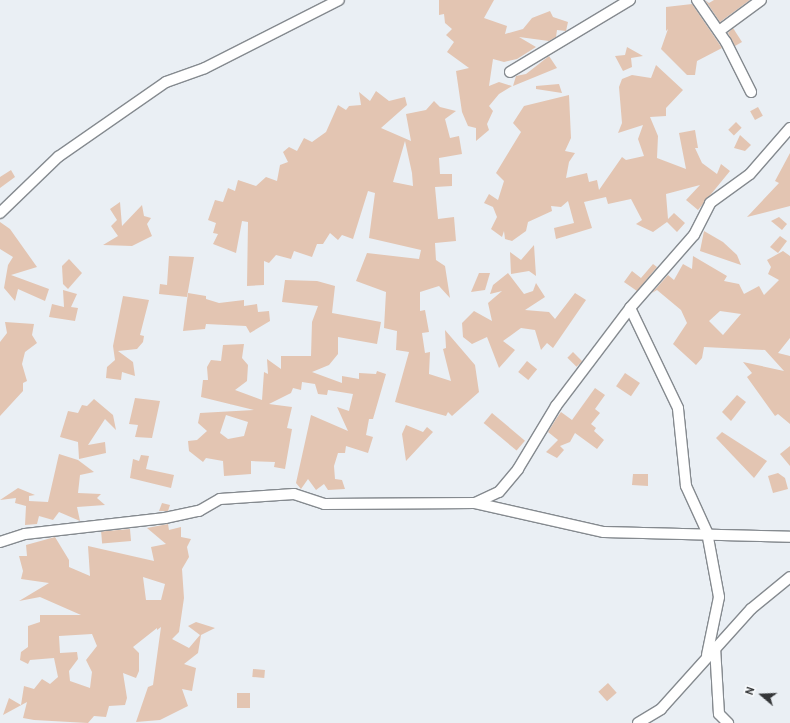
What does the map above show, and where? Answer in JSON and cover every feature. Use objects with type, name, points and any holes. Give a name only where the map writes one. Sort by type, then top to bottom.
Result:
[{"type":"street","points":[[0,213],[58,157],[166,82],[205,68],[339,0]]},
{"type":"street","points":[[510,72],[630,0]]},
{"type":"street","points":[[697,0],[719,31],[751,92]]},
{"type":"street","points":[[719,31],[760,0]]},
{"type":"street","points":[[475,503],[499,492],[518,469],[556,406],[630,308],[694,234],[710,203],[750,174],[790,128]]},
{"type":"street","points":[[630,308],[678,408],[686,486],[707,532],[719,597],[707,655]]},
{"type":"street","points":[[0,542],[25,534],[165,518],[199,511],[220,499],[294,494],[324,504],[475,503],[604,532],[707,532],[790,537]]},
{"type":"street","points":[[638,723],[661,709],[707,655],[750,609],[790,577]]},
{"type":"street","points":[[715,647],[719,714],[728,723]]},
{"type":"building","points":[[439,0],[494,0],[484,18],[507,26],[505,34],[523,29],[532,18],[550,11],[553,17],[568,22],[566,31],[557,30],[556,37],[549,41],[519,37],[536,47],[517,59],[504,62],[493,59],[489,86],[499,82],[512,86],[499,94],[489,106],[493,111],[487,124],[489,130],[476,141],[476,128],[468,126],[462,112],[456,71],[469,68],[447,52],[454,42],[446,35],[452,29],[445,23],[444,14],[439,15]]},
{"type":"building","points":[[705,0],[709,3],[714,0],[750,0],[720,22]]},
{"type":"building","points":[[692,4],[722,48],[697,61],[695,75],[687,75],[661,49],[668,29],[666,31],[666,7]]},
{"type":"building","points":[[733,28],[742,42],[735,46],[728,33]]},
{"type":"building","points":[[627,47],[643,56],[631,58],[632,67],[623,71],[615,56],[625,55]]},
{"type":"building","points":[[549,56],[557,68],[513,86],[516,76],[526,74]]},
{"type":"building","points":[[656,65],[683,90],[666,108],[666,116],[650,117],[658,136],[657,158],[686,169],[679,133],[695,130],[698,148],[695,148],[702,163],[717,174],[721,164],[730,171],[698,210],[686,200],[700,185],[666,194],[668,219],[674,213],[685,223],[677,232],[667,222],[653,232],[636,224],[642,220],[631,199],[608,204],[606,197],[584,202],[592,228],[556,239],[554,228],[574,223],[568,201],[561,207],[551,206],[552,211],[528,222],[526,231],[512,241],[505,239],[504,231],[502,237],[491,229],[497,217],[493,207],[484,203],[489,194],[498,200],[504,181],[496,173],[521,132],[513,123],[524,106],[569,95],[571,138],[565,151],[575,153],[569,162],[566,178],[587,173],[589,182],[597,180],[599,190],[622,157],[626,160],[644,156],[638,139],[643,125],[618,133],[622,123],[619,87],[622,79],[632,75],[651,78]]},
{"type":"building","points":[[559,84],[562,93],[536,89],[536,86]]},
{"type":"building","points":[[376,91],[389,101],[405,97],[407,105],[381,128],[411,141],[406,114],[426,110],[434,101],[440,107],[456,111],[445,119],[450,138],[459,136],[462,154],[439,158],[440,174],[452,174],[452,186],[435,187],[438,219],[454,217],[456,241],[435,243],[436,260],[445,266],[450,298],[439,286],[420,292],[420,311],[425,310],[429,332],[422,333],[425,353],[430,352],[429,374],[451,381],[443,349],[446,348],[445,330],[475,365],[479,392],[452,416],[448,412],[446,416],[395,402],[409,352],[396,350],[397,331],[384,328],[386,292],[356,281],[367,253],[419,259],[421,250],[369,238],[375,193],[368,191],[353,239],[342,235],[338,240],[330,233],[323,244],[317,244],[312,257],[294,251],[291,259],[276,255],[269,263],[264,261],[264,285],[247,286],[248,222],[242,221],[236,253],[213,244],[218,234],[213,233],[216,223],[208,220],[215,200],[223,202],[228,188],[235,191],[238,180],[256,186],[266,177],[277,181],[280,165],[288,162],[283,152],[289,147],[297,151],[304,138],[312,142],[326,132],[338,105],[346,110],[349,106],[361,105],[359,92],[370,101]],"holes":[[[405,141],[412,173],[413,186],[393,182]]]},
{"type":"building","points":[[758,107],[763,116],[755,120],[750,111]]},
{"type":"building","points":[[736,122],[742,128],[734,135],[728,130]]},
{"type":"building","points":[[740,135],[751,145],[745,151],[734,148]]},
{"type":"building","points":[[790,153],[790,206],[747,217],[779,183],[775,181]]},
{"type":"building","points":[[11,170],[15,177],[0,188],[0,177]]},
{"type":"building","points":[[120,202],[122,226],[142,205],[144,216],[151,218],[147,224],[152,236],[132,246],[103,245],[118,236],[111,226],[117,220],[110,209]]},
{"type":"building","points":[[779,217],[787,224],[782,230],[771,221]]},
{"type":"building","points":[[0,222],[10,229],[37,267],[11,275],[49,289],[45,301],[18,289],[15,301],[4,288],[8,265],[13,257],[0,249]]},
{"type":"building","points":[[704,231],[723,242],[737,255],[741,265],[700,251]]},
{"type":"building","points":[[780,236],[787,241],[778,253],[770,247]]},
{"type":"building","points":[[534,245],[536,276],[529,271],[511,274],[510,252],[521,260]]},
{"type":"building","points":[[783,251],[790,256],[790,338],[778,353],[790,356],[790,424],[778,414],[775,416],[747,377],[752,373],[743,362],[784,371],[765,350],[704,347],[702,358],[696,365],[673,344],[687,323],[681,310],[657,290],[652,293],[668,275],[674,280],[683,264],[692,269],[693,256],[727,276],[724,281],[739,284],[744,294],[759,286],[764,295],[779,280],[768,274],[771,267],[767,260]],"holes":[[[720,311],[741,314],[723,335],[709,321]]]},
{"type":"building","points":[[169,256],[194,257],[187,297],[159,294],[160,284],[167,285]]},
{"type":"building","points":[[69,259],[82,273],[68,289],[63,284],[62,266]]},
{"type":"building","points":[[653,264],[657,267],[637,291],[624,282],[632,271],[641,278]]},
{"type":"building","points":[[479,273],[490,273],[485,290],[471,292]]},
{"type":"building","points":[[508,273],[524,294],[533,291],[536,283],[545,297],[525,310],[549,312],[555,319],[575,293],[586,300],[553,348],[547,343],[541,350],[535,330],[521,328],[503,341],[515,350],[499,368],[487,337],[472,344],[463,337],[462,323],[474,311],[492,321],[488,303],[502,291],[490,294],[493,285]]},
{"type":"building","points":[[285,280],[317,281],[335,286],[332,313],[381,322],[377,344],[338,337],[338,354],[329,365],[312,372],[342,383],[342,376],[359,379],[359,373],[376,374],[377,371],[386,374],[373,419],[369,419],[366,435],[373,437],[368,453],[346,446],[345,453],[338,453],[334,466],[335,479],[342,480],[345,489],[328,490],[324,484],[316,490],[308,479],[301,489],[296,483],[311,415],[348,431],[337,407],[349,411],[353,394],[328,390],[327,395],[318,394],[315,384],[302,382],[301,390],[293,388],[291,393],[269,404],[292,407],[287,428],[292,429],[285,469],[274,467],[275,462],[251,461],[251,474],[224,476],[223,461],[206,458],[203,462],[189,451],[188,441],[197,440],[207,431],[198,423],[200,413],[254,410],[201,397],[203,380],[208,380],[207,367],[211,360],[221,361],[223,345],[244,344],[242,358],[248,365],[247,381],[235,390],[262,400],[264,372],[268,374],[267,359],[281,369],[281,356],[311,356],[312,322],[318,306],[282,302]],"holes":[[[226,415],[248,422],[244,436],[228,439],[220,433]]]},
{"type":"building","points":[[63,290],[77,294],[71,307],[78,308],[75,321],[49,317],[52,304],[64,307]]},
{"type":"building","points":[[188,293],[206,296],[206,299],[219,303],[244,300],[244,306],[257,304],[258,312],[269,311],[270,321],[250,333],[246,326],[206,324],[205,329],[183,331]]},
{"type":"building","points":[[123,296],[149,300],[140,335],[144,336],[143,342],[137,349],[118,351],[133,362],[135,376],[122,372],[121,380],[106,378],[107,367],[115,360],[113,346]]},
{"type":"building","points":[[5,322],[34,324],[32,335],[37,343],[25,352],[22,364],[27,381],[23,383],[23,391],[0,416],[0,342],[7,333]]},
{"type":"building","points":[[573,352],[582,361],[577,367],[567,358]]},
{"type":"building","points":[[527,361],[537,369],[528,380],[518,372]]},
{"type":"building","points":[[625,373],[640,383],[631,396],[616,386]]},
{"type":"building","points":[[595,388],[605,395],[595,409],[600,413],[591,424],[596,428],[594,431],[604,440],[597,449],[575,433],[570,442],[560,446],[564,450],[557,458],[546,452],[558,440],[548,432],[561,412],[572,420]]},
{"type":"building","points":[[737,395],[746,402],[731,421],[722,412]]},
{"type":"building","points":[[135,398],[160,401],[152,438],[135,437],[138,425],[129,424]]},
{"type":"building","points":[[94,399],[113,415],[116,430],[105,419],[88,445],[105,442],[106,453],[79,459],[78,442],[60,437],[68,411],[78,413],[82,405],[87,406]]},
{"type":"building","points":[[492,413],[525,441],[517,451],[484,423]]},
{"type":"building","points":[[406,425],[423,432],[427,427],[433,432],[406,461],[402,434]]},
{"type":"building","points":[[722,432],[767,461],[754,478],[716,438]]},
{"type":"building","points":[[790,446],[790,466],[780,454]]},
{"type":"building","points":[[59,454],[78,460],[94,472],[80,475],[78,493],[101,494],[97,498],[105,505],[77,507],[80,521],[59,512],[53,520],[39,516],[37,524],[25,525],[26,506],[15,503],[16,498],[0,500],[18,488],[35,495],[29,496],[29,501],[48,502]]},
{"type":"building","points":[[141,455],[149,456],[146,469],[174,475],[171,488],[130,478],[133,459],[139,461]]},
{"type":"building","points":[[778,473],[785,478],[788,489],[773,493],[768,476]]},
{"type":"building","points":[[633,474],[648,474],[648,486],[632,485]]},
{"type":"building","points":[[162,503],[170,505],[168,511],[159,511]]},
{"type":"building","points":[[168,524],[169,530],[181,527],[181,537],[191,539],[187,547],[189,557],[182,569],[184,598],[179,632],[172,639],[189,648],[200,635],[188,626],[196,622],[215,628],[201,635],[198,653],[184,664],[196,668],[192,691],[182,689],[188,706],[160,720],[136,722],[148,687],[153,685],[161,627],[157,630],[157,628],[133,647],[139,653],[139,671],[136,678],[123,673],[127,698],[125,705],[109,706],[106,717],[94,716],[88,723],[23,718],[27,702],[3,715],[9,698],[21,705],[24,686],[34,689],[42,679],[50,684],[58,677],[54,658],[30,660],[28,664],[20,660],[21,652],[28,647],[28,626],[40,622],[40,615],[81,615],[40,597],[19,601],[49,583],[21,579],[23,571],[19,556],[27,556],[26,545],[55,537],[69,560],[69,567],[90,576],[88,546],[154,561],[151,547],[166,544],[147,528]],"holes":[[[143,577],[165,584],[161,600],[146,600]],[[92,634],[97,646],[86,660],[92,672],[90,688],[70,681],[69,671],[78,659],[77,652],[60,653],[59,636]]]},
{"type":"building","points":[[130,529],[131,541],[102,543],[101,532]]},
{"type":"building","points":[[253,669],[265,670],[264,678],[252,677]]},
{"type":"building","points":[[608,683],[617,693],[607,701],[598,692]]},
{"type":"building","points":[[237,693],[250,693],[250,708],[237,708]]}]
